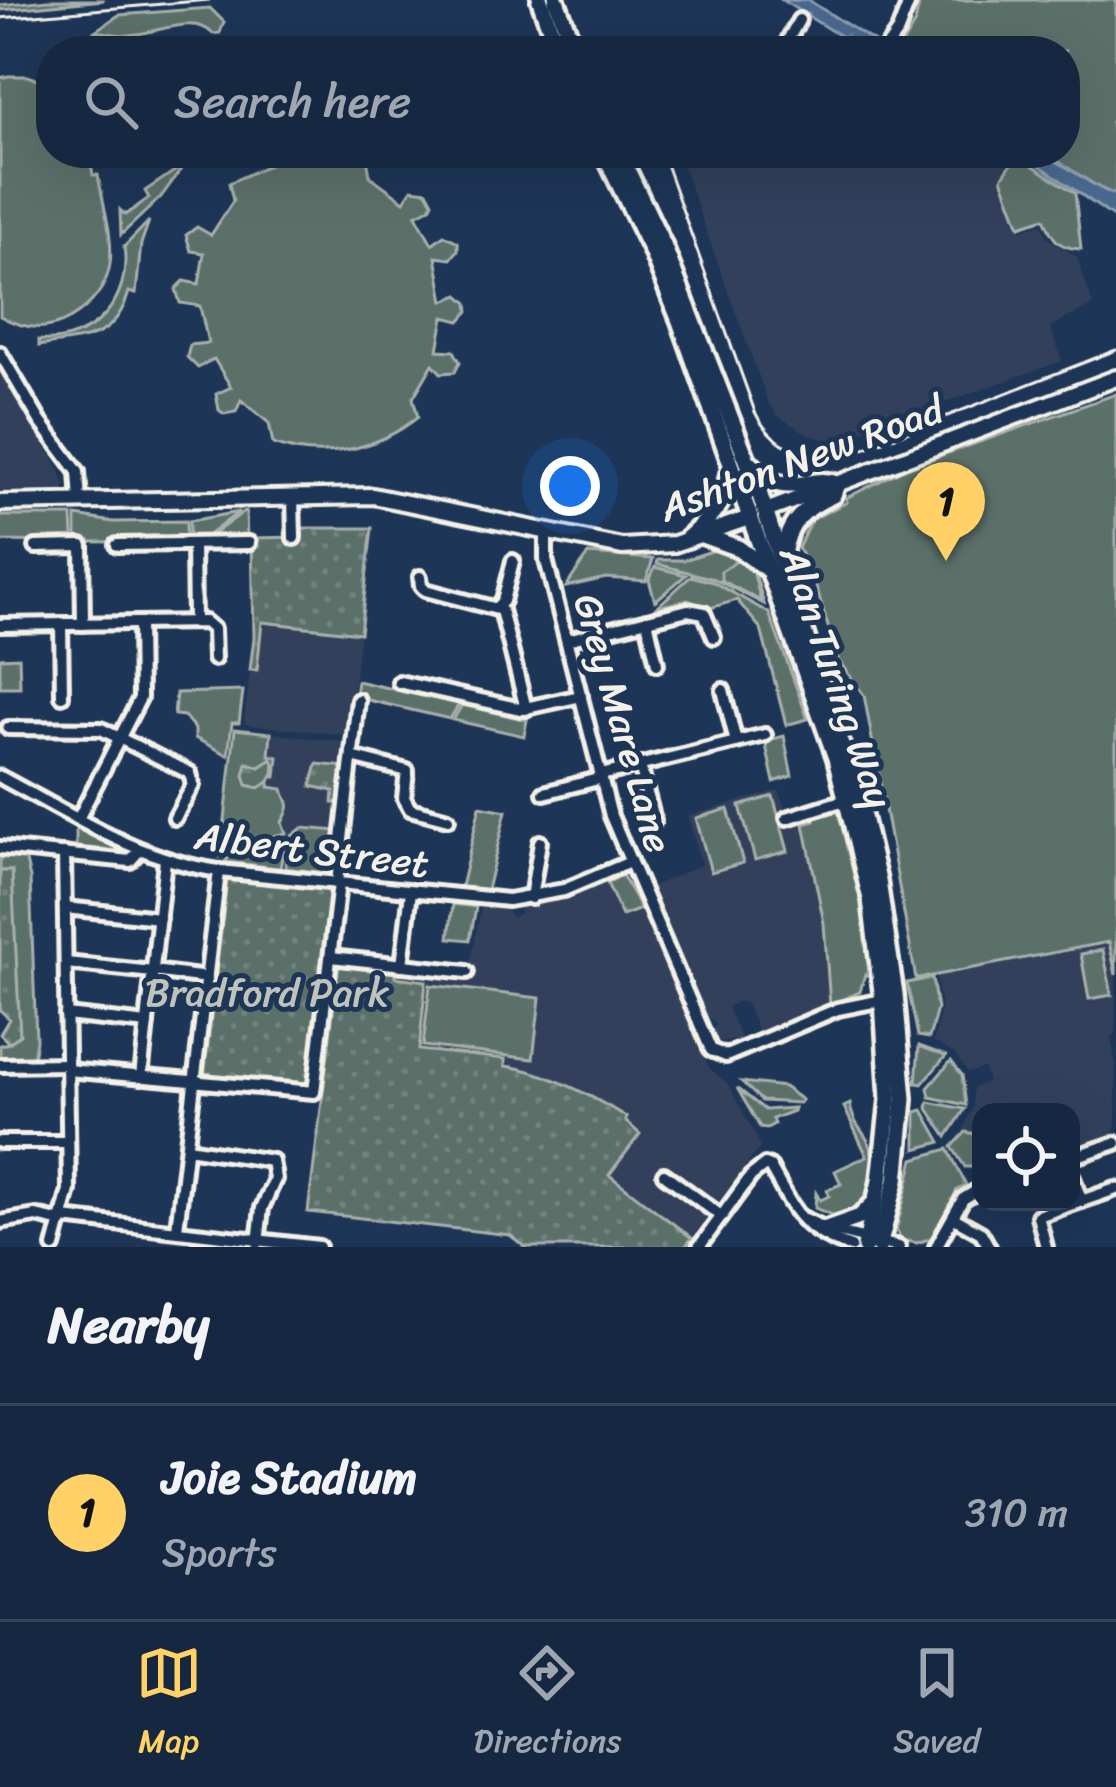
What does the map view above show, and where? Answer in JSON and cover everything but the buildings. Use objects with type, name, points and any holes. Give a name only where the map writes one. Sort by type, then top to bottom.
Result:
[{"type":"highway","points":[[540,0],[553,36]]},
{"type":"highway","points":[[556,0],[569,36]]},
{"type":"highway","name":"Alan Turing Way","points":[[611,168],[680,320],[748,518],[774,567],[860,804],[888,944],[904,1114],[896,1181],[869,1245]]},
{"type":"highway","name":"Alan Turing Way","points":[[627,168],[663,244],[766,511],[792,643],[848,799],[871,899],[889,1100],[869,1245]]},
{"type":"highway","points":[[731,423],[753,502],[748,518]]},
{"type":"highway","points":[[730,469],[723,500],[694,537],[738,548],[774,567],[800,513],[833,495],[837,484],[829,480],[795,487],[773,481],[746,458]]},
{"type":"highway","points":[[766,511],[760,521],[792,643]]},
{"type":"highway","name":"Ashton New Road","points":[[748,518],[766,511]]},
{"type":"highway","points":[[815,1232],[860,1217],[876,1200]]},
{"type":"main road","name":"Ashton New Road","points":[[766,511],[1116,378]]},
{"type":"main road","name":"Ashton New Road","points":[[0,503],[393,498],[622,547],[694,537],[748,518]]},
{"type":"street","points":[[895,36],[910,0]]},
{"type":"street","points":[[790,36],[799,20]]},
{"type":"street","points":[[0,353],[40,421],[78,472],[80,502]]},
{"type":"street","points":[[293,497],[294,538]]},
{"type":"street","name":"Grey Mare Lane","points":[[545,534],[546,560],[611,816],[711,1050],[717,1056],[741,1051],[838,1009],[883,1000]]},
{"type":"street","points":[[116,545],[248,543]]},
{"type":"street","points":[[193,544],[194,622]]},
{"type":"street","points":[[36,547],[82,546],[83,624]]},
{"type":"street","points":[[497,607],[503,601],[513,561]]},
{"type":"street","points":[[420,577],[425,590],[497,607],[503,614],[526,710]]},
{"type":"street","points":[[567,640],[697,610],[709,618],[714,637]]},
{"type":"street","points":[[646,620],[657,664]]},
{"type":"street","points":[[78,819],[140,698],[140,623]]},
{"type":"street","points":[[0,626],[211,623],[214,658]]},
{"type":"street","points":[[61,624],[62,695]]},
{"type":"street","points":[[399,682],[526,710],[581,696]]},
{"type":"street","points":[[723,690],[736,742]]},
{"type":"street","points":[[0,1065],[67,1067],[314,1092],[358,700]]},
{"type":"street","points":[[8,728],[82,726],[121,737],[190,773],[193,784],[175,818]]},
{"type":"street","points":[[544,793],[765,735]]},
{"type":"street","points":[[352,757],[407,771],[404,798],[410,809],[448,819]]},
{"type":"street","points":[[640,766],[654,821]]},
{"type":"street","name":"Albert Street","points":[[0,777],[140,850],[219,871],[488,900],[531,898],[564,890],[630,862]]},
{"type":"street","points":[[787,818],[848,799]]},
{"type":"street","points":[[531,898],[540,842]]},
{"type":"street","points":[[0,848],[130,861],[140,850]]},
{"type":"street","points":[[54,1247],[69,1190],[64,854]]},
{"type":"street","points":[[141,1077],[165,860]]},
{"type":"street","points":[[177,1229],[219,871]]},
{"type":"street","points":[[402,965],[411,891]]},
{"type":"street","points":[[65,908],[159,918]]},
{"type":"street","points":[[331,957],[467,972]]},
{"type":"street","points":[[66,963],[207,978]]},
{"type":"street","points":[[66,1015],[147,1024]]},
{"type":"street","points":[[0,1142],[68,1142]]},
{"type":"street","points":[[1080,1155],[1116,1142]]},
{"type":"street","points":[[187,1148],[272,1161],[274,1179],[262,1208],[258,1243]]},
{"type":"street","points":[[699,1247],[751,1176],[768,1165],[797,1215],[815,1232],[898,1247]]},
{"type":"street","points":[[664,1174],[722,1216]]},
{"type":"street","points":[[1046,1247],[1038,1216],[1116,1189]]},
{"type":"street","points":[[935,1246],[963,1199],[972,1194]]},
{"type":"street","points":[[1080,1196],[1082,1201]]},
{"type":"street","points":[[0,1222],[36,1216],[319,1247]]},
{"type":"street","points":[[954,1218],[982,1233],[989,1247]]},
{"type":"shaded area","points":[[683,168],[1007,168],[1002,178],[1021,230],[1042,224],[1047,238],[1077,257],[1093,305],[1050,327],[1062,361],[844,438],[823,439],[806,433],[778,416],[768,402]]},
{"type":"shaded area","points":[[0,367],[59,469],[62,490],[0,491]]},
{"type":"shaded area","points":[[299,528],[372,528],[348,735],[244,724],[254,637],[252,538],[299,537]]},
{"type":"shaded area","points":[[235,729],[348,742],[334,874],[220,862]]},
{"type":"shaded area","points":[[779,790],[789,823],[803,819],[824,923],[830,1005],[760,1036],[746,1004],[739,1001],[727,1007],[741,1039],[719,1042],[713,1029],[716,1023],[708,1017],[651,887],[701,865],[688,816]]},
{"type":"shaded area","points":[[627,877],[709,1068],[728,1084],[761,1146],[685,1247],[525,1247],[510,1235],[308,1212],[339,964],[467,981],[481,907],[506,909],[513,918],[521,913],[519,908],[572,896]]},
{"type":"shaded area","points":[[1110,942],[1116,975],[1116,1034],[1111,1037],[1116,1124],[1112,1136],[1080,1147],[1080,1103],[973,1103],[973,1088],[988,1081],[984,1068],[968,1073],[954,1053],[933,1042],[941,1009],[936,976]]},
{"type":"shaded area","points":[[972,1108],[972,1133],[963,1131]]},
{"type":"green space","points":[[104,0],[0,10],[0,5]]},
{"type":"green space","points":[[920,0],[1116,0],[1116,117],[1111,122],[1116,195],[1068,168],[1080,168],[1080,36],[907,36]]},
{"type":"green space","points":[[210,8],[224,22],[220,33],[195,25],[126,35],[95,31],[119,15]]},
{"type":"green space","points":[[0,78],[36,79],[36,168],[92,168],[93,175],[98,175],[110,236],[109,271],[102,288],[71,318],[44,327],[0,316]]},
{"type":"green space","points":[[182,168],[161,197],[121,235],[120,210],[125,215],[149,198],[145,191]]},
{"type":"green space","points":[[262,168],[369,168],[370,176],[404,201],[412,189],[427,191],[433,202],[416,215],[432,244],[444,235],[458,242],[451,259],[436,257],[444,301],[459,295],[469,311],[460,321],[444,317],[438,350],[454,351],[460,362],[455,372],[441,373],[433,364],[413,398],[418,417],[368,444],[311,452],[273,444],[269,423],[241,400],[236,412],[219,410],[216,394],[231,387],[214,359],[198,368],[187,357],[190,345],[208,343],[200,306],[180,303],[176,289],[184,281],[199,284],[204,253],[191,251],[186,235],[197,227],[211,235],[233,201],[229,183]]},
{"type":"green space","points":[[1009,168],[1037,168],[1075,193],[1081,249],[1056,241],[1044,218],[1020,226],[1002,178]]},
{"type":"green space","points":[[149,221],[141,244],[136,294],[129,292],[115,320],[95,335],[39,346],[39,340],[76,335],[105,315],[122,284],[124,247]]},
{"type":"green space","points":[[1116,394],[1116,975],[1109,942],[916,979],[864,695],[838,660],[815,583],[798,548],[811,520],[908,467]]},
{"type":"green space","points":[[239,512],[202,540],[189,540],[189,521]]},
{"type":"green space","points":[[246,512],[247,539],[205,540],[242,513]]},
{"type":"green space","points":[[0,516],[72,516],[73,537],[68,542],[0,541]]},
{"type":"green space","points":[[76,516],[113,522],[186,521],[186,541],[88,542],[76,536]]},
{"type":"green space","points":[[299,528],[372,528],[360,633],[262,622],[257,670],[250,670],[252,538],[299,537]]},
{"type":"green space","points":[[721,548],[753,567],[764,604],[714,579],[657,564],[658,560],[684,560]]},
{"type":"green space","points":[[588,554],[653,559],[646,581],[606,578],[566,587]]},
{"type":"green space","points":[[740,559],[752,567],[761,601],[721,580],[721,571]]},
{"type":"green space","points":[[655,567],[686,575],[655,601],[649,580]]},
{"type":"green space","points":[[691,576],[713,582],[769,613],[808,719],[786,725],[761,629],[737,600],[707,609],[688,600],[657,607]]},
{"type":"green space","points":[[19,657],[20,687],[0,687],[0,658]]},
{"type":"green space","points":[[357,681],[459,704],[450,719],[355,697]]},
{"type":"green space","points":[[243,691],[228,755],[195,738],[195,729],[184,716],[174,715],[176,693]]},
{"type":"green space","points":[[462,705],[527,720],[524,736],[453,720]]},
{"type":"green space","points":[[235,729],[271,733],[269,755],[278,757],[276,777],[270,777],[269,787],[283,789],[289,806],[282,822],[286,833],[233,846],[221,856]]},
{"type":"green space","points":[[784,736],[792,776],[774,782],[765,741]]},
{"type":"green space","points":[[272,759],[275,769],[270,780],[259,788],[247,785],[247,763],[260,767]]},
{"type":"green space","points":[[317,764],[346,767],[341,804],[333,803],[334,791],[311,786]]},
{"type":"green space","points":[[773,796],[788,851],[755,860],[740,806]]},
{"type":"green space","points":[[480,806],[506,811],[487,890],[461,887]]},
{"type":"green space","points":[[841,807],[859,884],[871,977],[865,974],[860,992],[830,1005],[824,923],[804,824],[815,821],[817,814]]},
{"type":"green space","points":[[728,809],[743,863],[711,872],[696,818]]},
{"type":"green space","points":[[76,826],[125,851],[124,854],[76,848]]},
{"type":"green space","points":[[302,828],[339,831],[334,874],[285,868],[288,839]]},
{"type":"green space","points":[[285,840],[280,868],[225,862],[231,854],[262,850]]},
{"type":"green space","points":[[25,857],[30,878],[36,1040],[33,1059],[0,1059],[0,1045],[9,1043],[11,871],[0,871],[0,858]]},
{"type":"green space","points":[[0,871],[12,871],[20,1035],[9,1043],[0,1034],[9,1019],[0,1010]]},
{"type":"green space","points":[[622,875],[641,909],[622,916],[607,883]]},
{"type":"green space","name":"Bradford Park","points":[[227,879],[331,890],[309,1084],[204,1078]]},
{"type":"green space","points":[[453,904],[476,907],[470,940],[449,938]]},
{"type":"green space","points":[[1103,950],[1112,995],[1089,999],[1081,954]]},
{"type":"green space","points":[[339,964],[395,970],[395,977],[426,981],[419,1050],[505,1059],[505,1066],[567,1085],[626,1117],[640,1134],[609,1175],[692,1238],[685,1247],[525,1247],[510,1235],[308,1212]]},
{"type":"green space","points":[[932,978],[937,1009],[929,1038],[918,1036],[907,983]]},
{"type":"green space","points":[[430,985],[540,998],[533,1059],[423,1046]]},
{"type":"green space","points":[[919,1046],[946,1056],[922,1084],[916,1083]]},
{"type":"green space","points":[[951,1061],[962,1075],[966,1105],[930,1097],[928,1088]]},
{"type":"green space","points":[[742,1082],[784,1087],[802,1100],[762,1101]]},
{"type":"green space","points":[[737,1088],[765,1110],[793,1111],[772,1119],[774,1124],[767,1128],[760,1127]]},
{"type":"green space","points":[[929,1102],[965,1109],[947,1137],[927,1107]]},
{"type":"green space","points":[[850,1104],[871,1148],[872,1174],[859,1206],[834,1216],[815,1208],[816,1193],[820,1200],[829,1196],[827,1190],[841,1184],[835,1171],[867,1156],[844,1107]]},
{"type":"green space","points":[[923,1110],[941,1142],[916,1149],[916,1112]]},
{"type":"green space","points":[[966,1132],[972,1133],[972,1167],[965,1167],[952,1147]]},
{"type":"green space","points":[[948,1149],[966,1185],[957,1190],[932,1238],[917,1243],[901,1240],[896,1230],[914,1159]]},
{"type":"water","points":[[782,0],[808,0],[865,36],[840,36]]},
{"type":"water","points":[[1043,168],[1068,168],[1116,195],[1116,219]]},
{"type":"tram line","points":[[0,18],[209,0]]},
{"type":"tram line","points":[[667,168],[755,412],[775,438],[801,452],[863,449],[1116,350]]},
{"type":"place","name":"Joie Stadium","points":[[946,561]]}]
